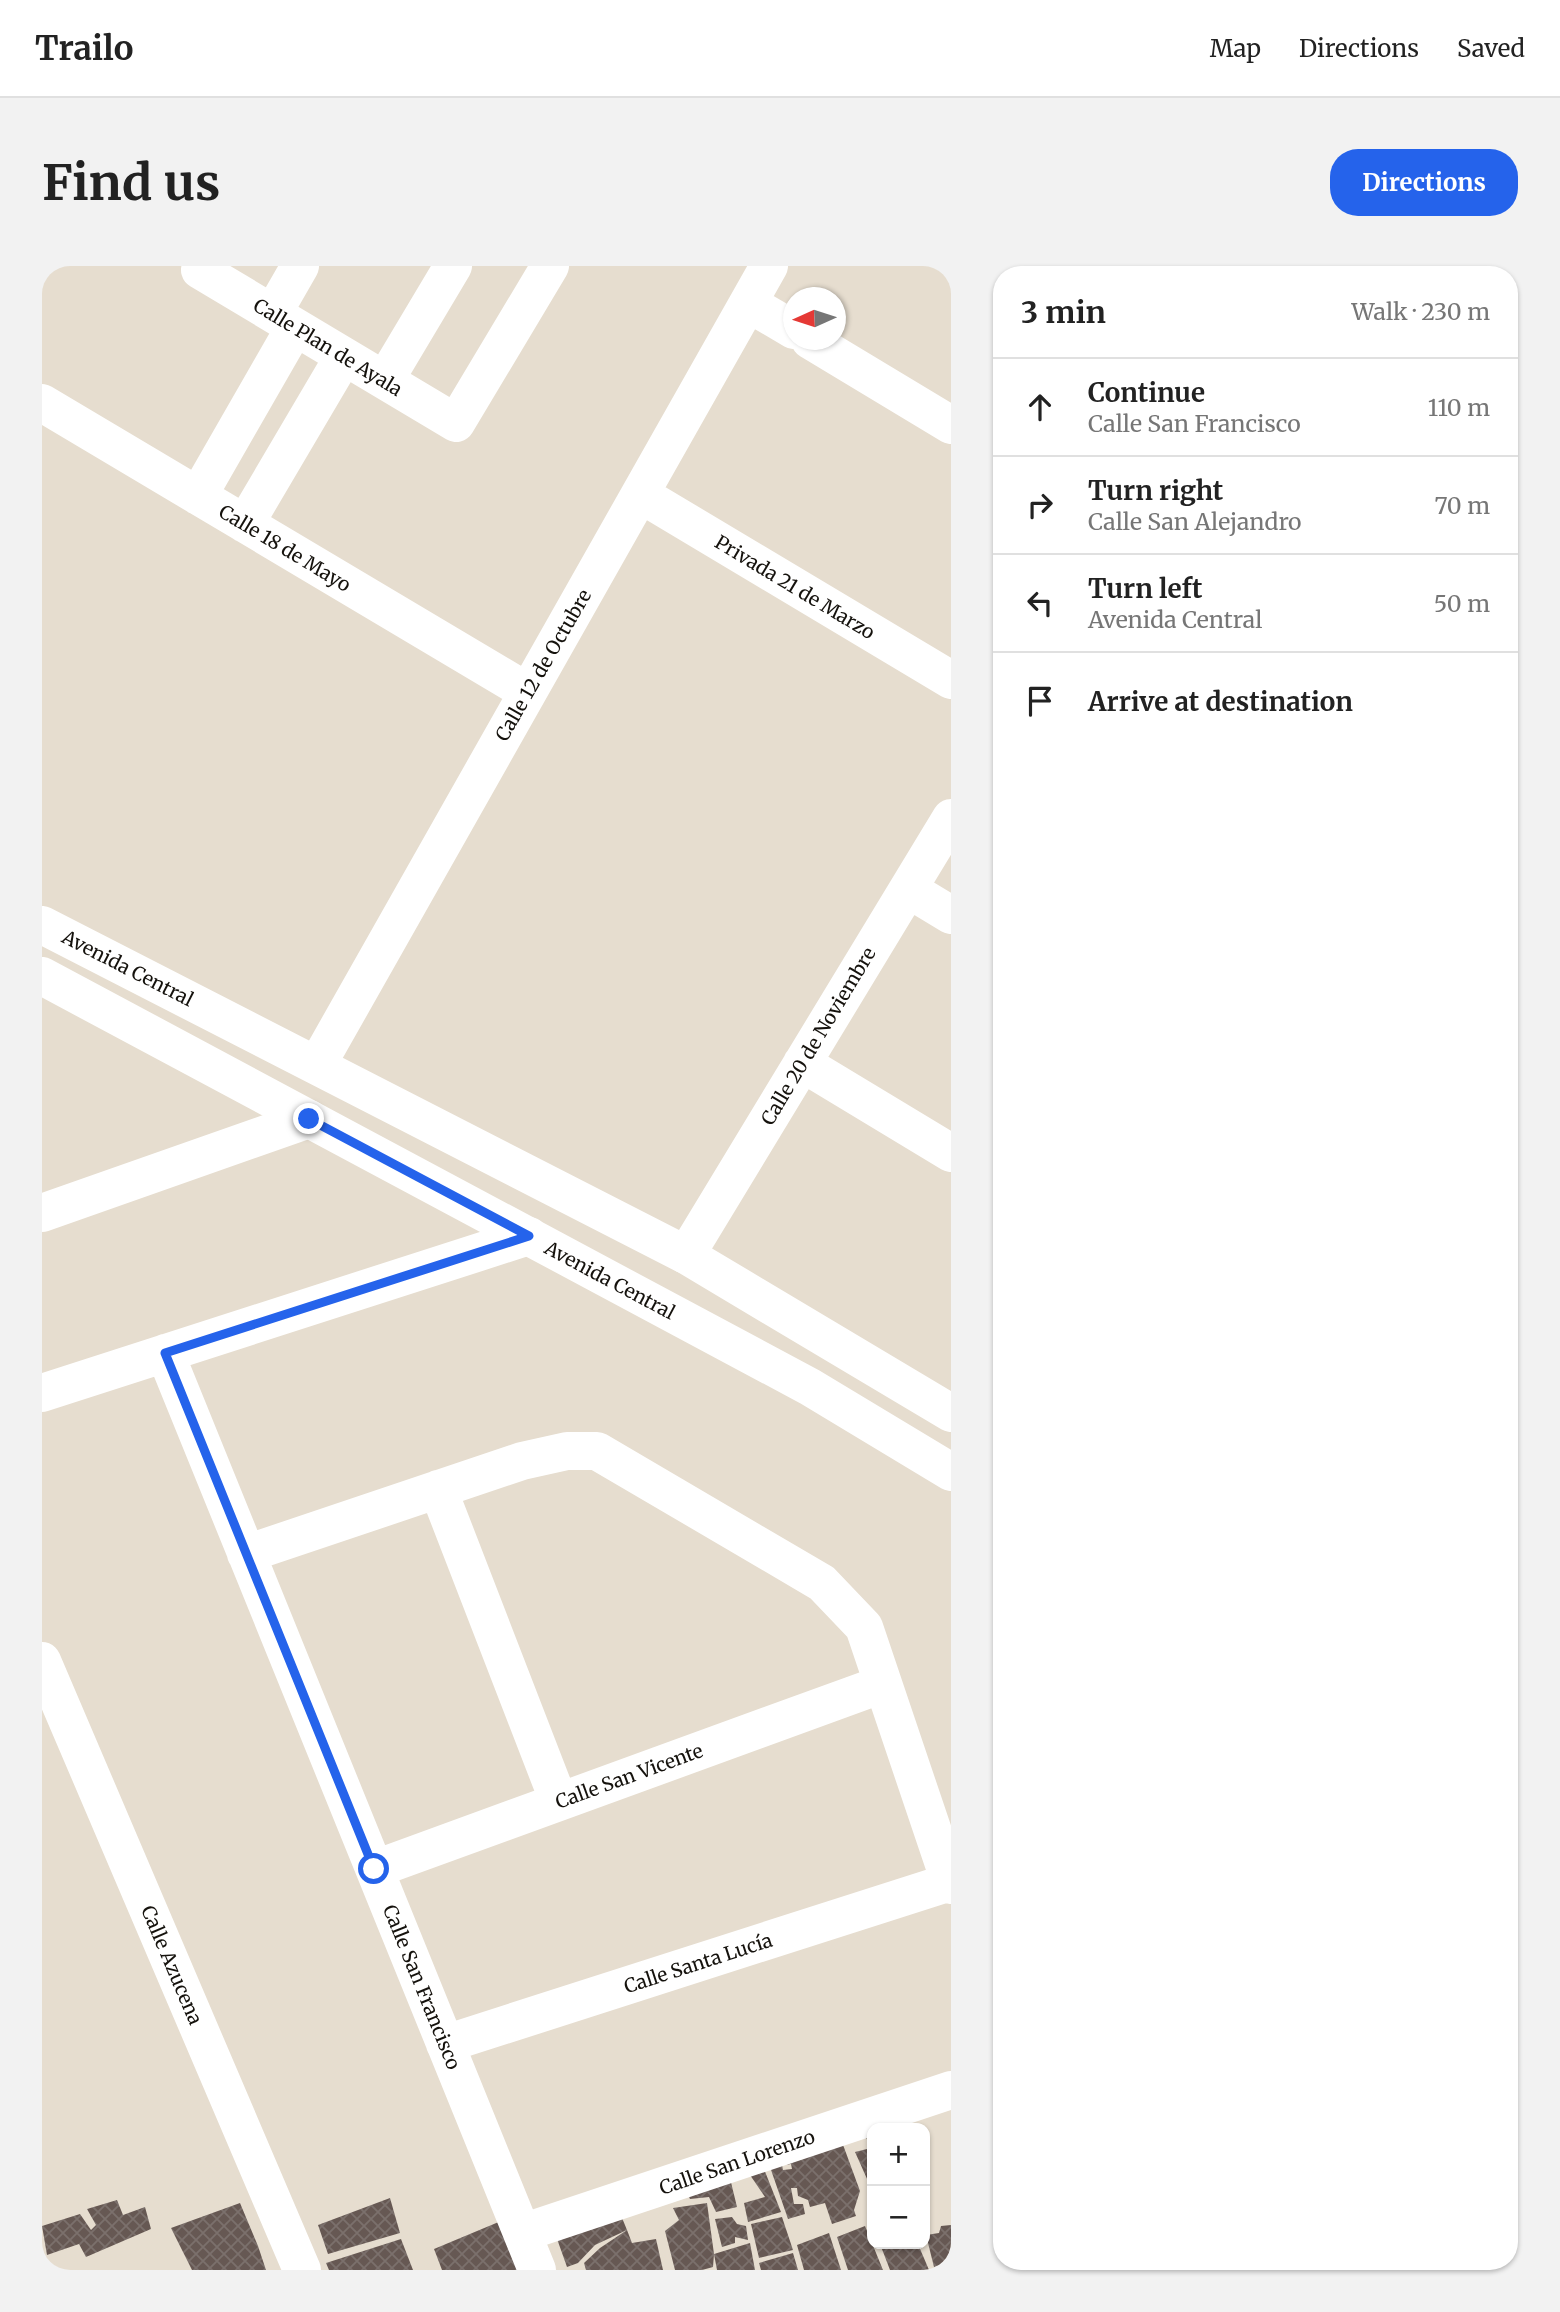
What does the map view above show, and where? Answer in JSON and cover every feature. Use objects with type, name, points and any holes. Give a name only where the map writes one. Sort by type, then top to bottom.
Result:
[{"type":"street","points":[[198,496],[284,320],[300,266]]},
{"type":"street","points":[[385,380],[453,266]]},
{"type":"street","name":"Calle Plan de Ayala","points":[[201,268],[456,423],[550,266]]},
{"type":"street","name":"Calle 12 de Octubre","points":[[317,1065],[769,266]]},
{"type":"street","points":[[748,303],[783,324]]},
{"type":"street","points":[[827,350],[951,425]]},
{"type":"street","points":[[245,524],[344,356]]},
{"type":"street","name":"Calle 18 de Mayo","points":[[42,403],[528,692]]},
{"type":"street","name":"Privada 21 de Marzo","points":[[640,494],[951,680]]},
{"type":"street","name":"Calle 20 de Noviembre","points":[[686,1255],[951,818]]},
{"type":"street","points":[[908,889],[951,915]]},
{"type":"street","name":"Avenida Central","points":[[42,925],[686,1255],[951,1413]]},
{"type":"street","name":"Avenida Central","points":[[42,976],[810,1387],[951,1472]]},
{"type":"street","points":[[802,1063],[951,1153]]},
{"type":"street","points":[[42,1213],[309,1119]]},
{"type":"street","points":[[42,1393],[529,1236]]},
{"type":"street","name":"Calle San Francisco","points":[[165,1353],[537,2270]]},
{"type":"street","points":[[246,1554],[522,1461],[567,1451],[597,1451],[822,1583],[863,1626],[950,1883]]},
{"type":"street","points":[[438,1489],[559,1802]]},
{"type":"street","name":"Calle Azucena","points":[[42,1661],[302,2270]]},
{"type":"street","name":"Calle San Vicente","points":[[374,1869],[883,1684]]},
{"type":"street","name":"Calle Santa Lucía","points":[[445,2044],[950,1883]]},
{"type":"street","name":"Calle San Lorenzo","points":[[523,2234],[951,2090]]},
{"type":"building","points":[[842,2142],[860,2191],[854,2210],[856,2216],[832,2224],[825,2203],[810,2207],[808,2200],[798,2196],[797,2188],[791,2188],[794,2204],[803,2204],[805,2214],[788,2219],[770,2167],[781,2160],[783,2170],[792,2169],[791,2164],[786,2165]]},
{"type":"building","points":[[867,2149],[867,2179],[855,2152]]},
{"type":"building","points":[[764,2169],[781,2212],[748,2222],[744,2203],[765,2197],[750,2175]]},
{"type":"building","points":[[729,2174],[737,2207],[716,2212],[709,2197],[690,2199],[684,2186]]},
{"type":"building","points":[[390,2198],[400,2233],[328,2254],[318,2225]]},
{"type":"building","points":[[117,2200],[123,2215],[145,2207],[151,2229],[86,2257],[79,2244],[47,2255],[42,2226],[80,2214],[91,2230],[96,2225],[87,2209]]},
{"type":"building","points":[[240,2203],[266,2270],[192,2270],[171,2228]]},
{"type":"building","points":[[707,2203],[714,2254],[713,2267],[702,2270],[675,2270],[665,2231],[679,2220],[673,2208]]},
{"type":"building","points":[[620,2213],[627,2230],[595,2245],[578,2263],[567,2267],[556,2236]]},
{"type":"building","points":[[732,2217],[737,2224],[746,2226],[748,2240],[735,2237],[735,2243],[722,2247],[715,2219]]},
{"type":"building","points":[[782,2217],[793,2250],[759,2258],[751,2224]]},
{"type":"building","points":[[501,2221],[520,2270],[442,2270],[434,2249]]},
{"type":"building","points":[[951,2225],[951,2261],[934,2267],[930,2249],[930,2234],[939,2233],[941,2226]]},
{"type":"building","points":[[865,2226],[867,2249],[874,2249],[883,2270],[848,2270],[837,2237]]},
{"type":"building","points":[[627,2230],[632,2243],[656,2239],[663,2270],[586,2270],[584,2263],[600,2248]]},
{"type":"building","points":[[829,2233],[841,2270],[804,2270],[797,2245]]},
{"type":"building","points":[[401,2239],[413,2270],[329,2270],[326,2263]]},
{"type":"building","points":[[750,2243],[755,2270],[717,2270],[714,2254]]},
{"type":"building","points":[[882,2249],[920,2249],[929,2270],[890,2270]]},
{"type":"building","points":[[793,2253],[798,2270],[761,2270],[759,2263]]},
{"type":"route","points":[[309,1119],[529,1236],[165,1353],[374,1869]]}]
